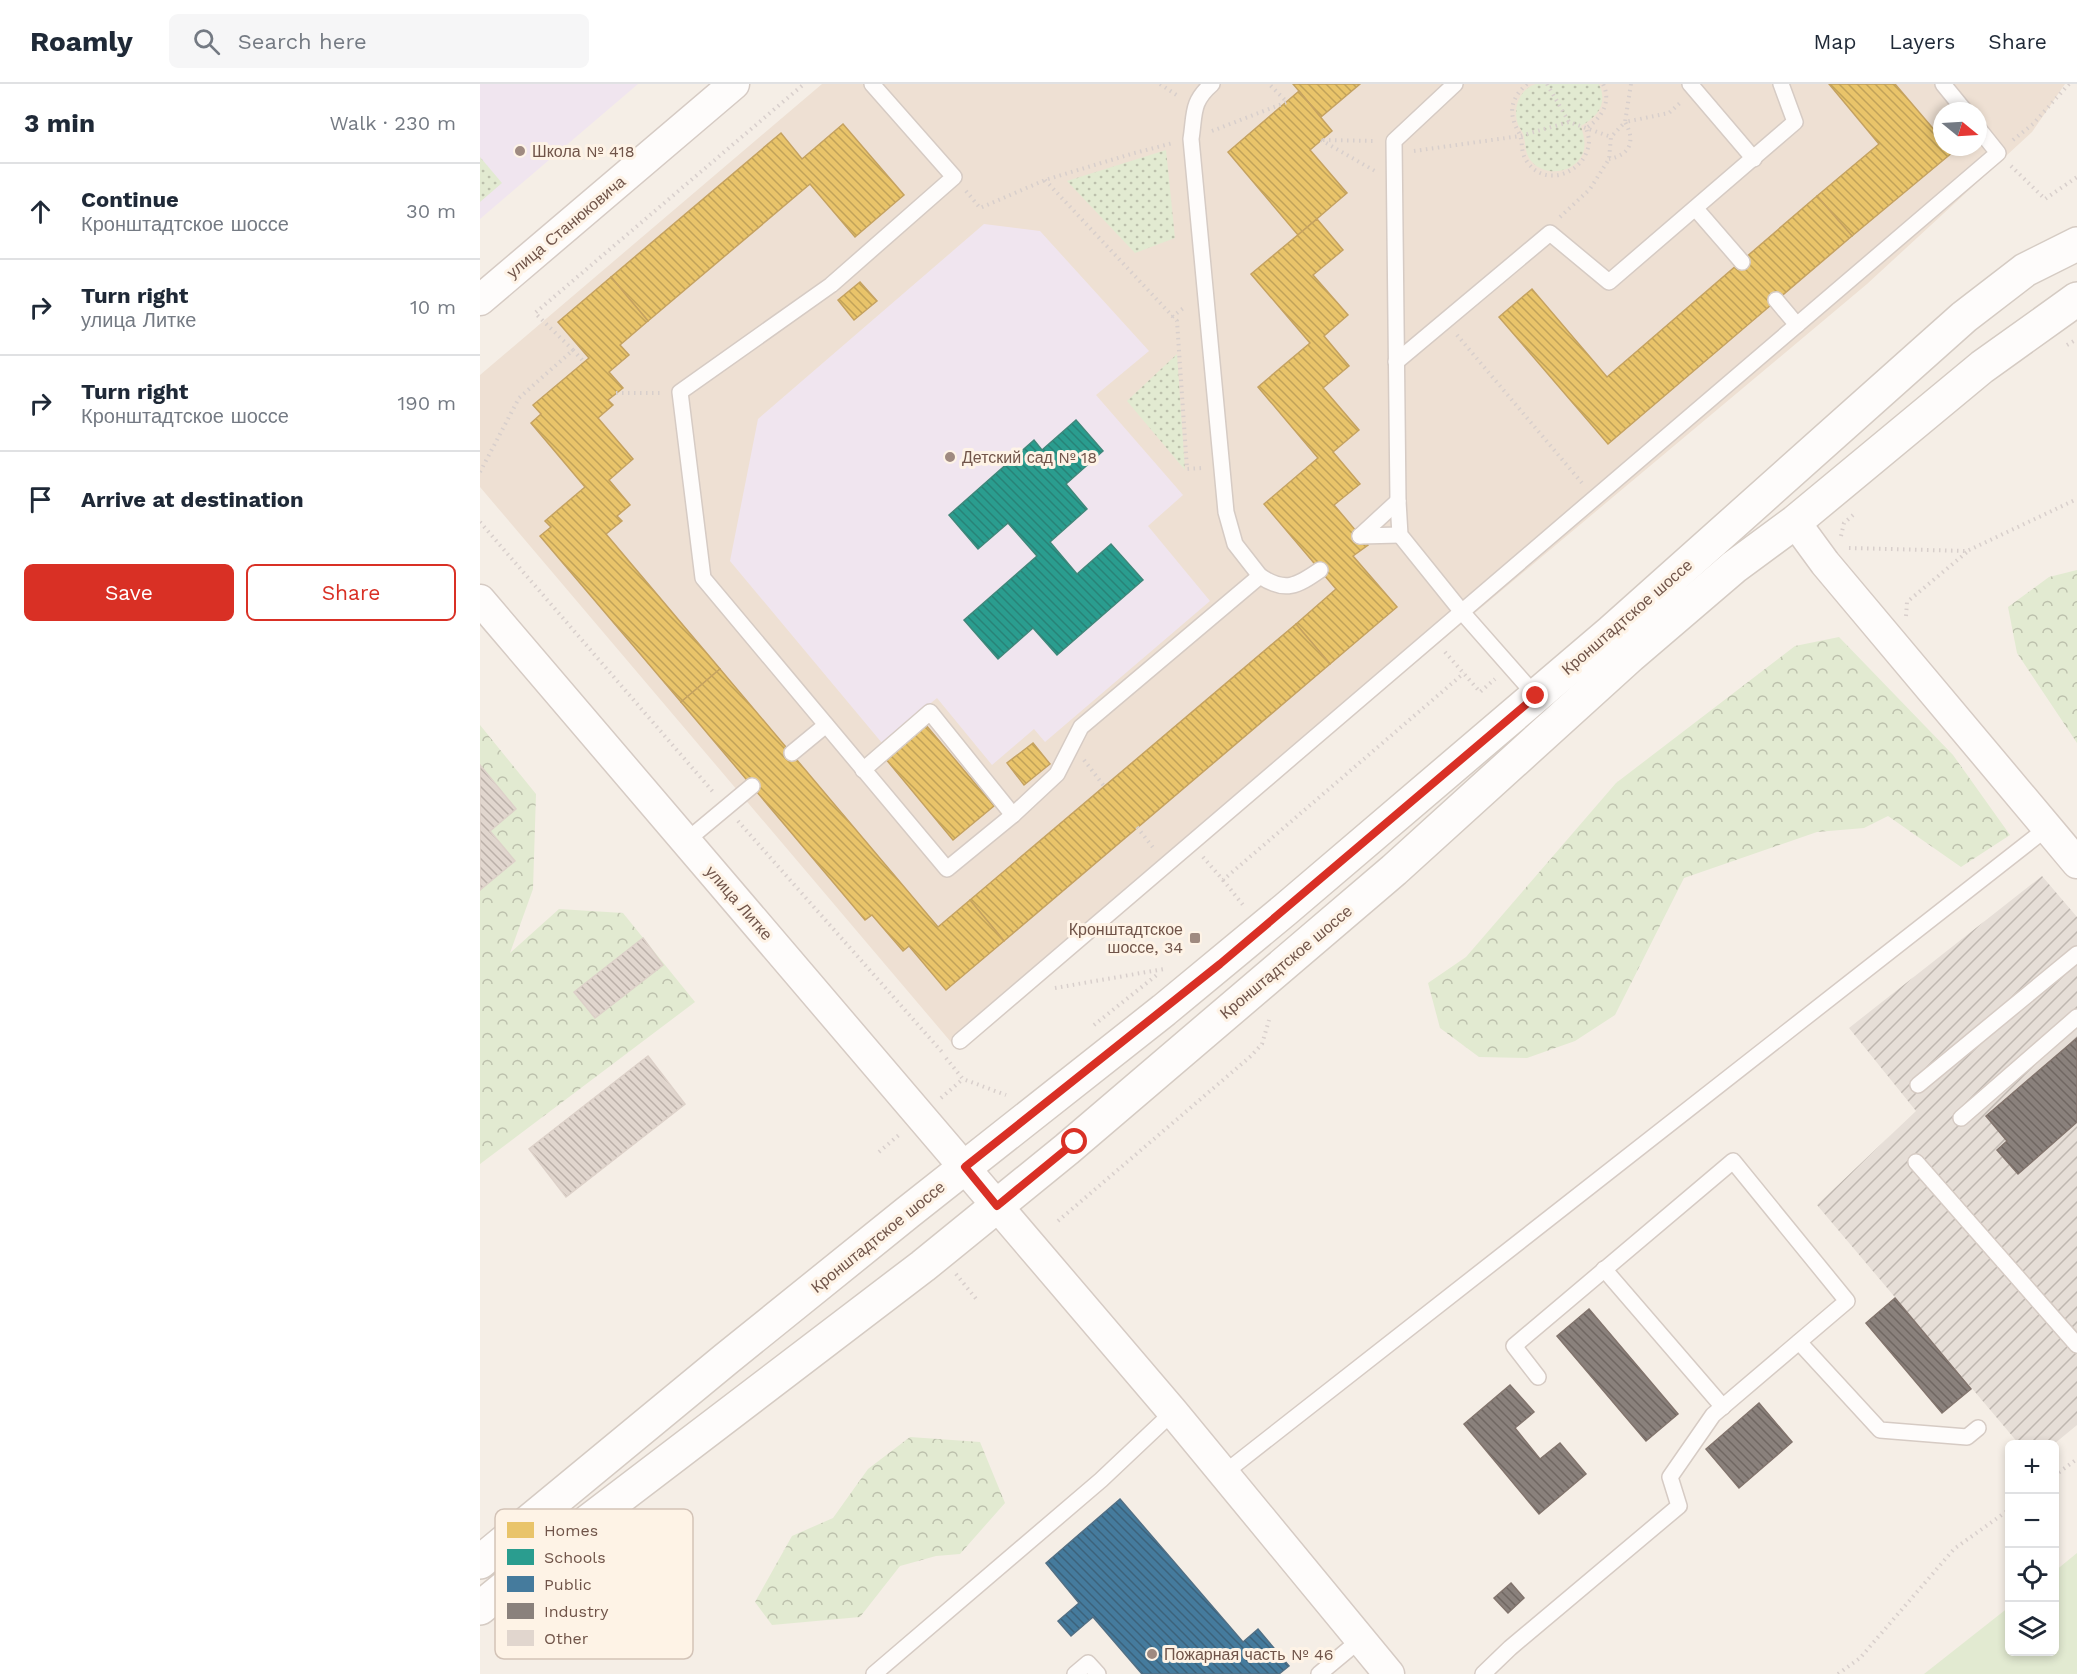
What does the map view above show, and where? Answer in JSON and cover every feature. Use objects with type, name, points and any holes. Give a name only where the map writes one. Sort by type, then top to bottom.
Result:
[{"type":"main road","points":[[2025,270],[2077,235]]},
{"type":"main road","name":"Кронштадтское шоссе","points":[[544,1509],[709,1373],[1220,964],[1611,632],[1964,317],[2025,270],[2077,244]]},
{"type":"main road","name":"Кронштадтское шоссе","points":[[604,1509],[923,1266],[1067,1149],[1394,870],[1639,649],[1734,567],[1795,522],[1982,367],[2074,302]]},
{"type":"main road","name":"Кронштадтское шоссе","points":[[480,1562],[495,1550]]},
{"type":"main road","name":"Кронштадтское шоссе","points":[[480,1608],[495,1596]]},
{"type":"street","name":"улица Станюковича","points":[[480,300],[734,84]]},
{"type":"street","points":[[1795,522],[1825,563],[2077,863]]},
{"type":"street","name":"улица Литке","points":[[480,600],[965,1167],[1389,1674]]},
{"type":"lane","points":[[872,84],[954,177],[831,285],[680,392],[702,578],[947,869],[1013,815],[1057,774],[1081,727],[1260,576]]},
{"type":"lane","points":[[1212,84],[1204,90],[1194,106],[1191,139],[1226,512],[1235,544],[1260,576],[1272,585],[1292,586],[1320,570]]},
{"type":"lane","points":[[1455,84],[1394,147],[1400,535],[1462,612],[1536,696]]},
{"type":"lane","points":[[1690,84],[1754,159]]},
{"type":"lane","points":[[1396,362],[1550,232],[1609,282],[1795,122],[1781,84]]},
{"type":"lane","points":[[1943,84],[1958,102]]},
{"type":"lane","points":[[960,1041],[1998,153],[1987,139]]},
{"type":"lane","points":[[1696,209],[1742,262]]},
{"type":"lane","points":[[1776,300],[1797,325]]},
{"type":"lane","points":[[1398,501],[1360,536],[1400,535]]},
{"type":"lane","points":[[863,770],[930,712],[1013,815]]},
{"type":"lane","points":[[792,753],[825,725]]},
{"type":"lane","points":[[686,841],[752,786]]},
{"type":"lane","points":[[1223,1474],[2047,828]]},
{"type":"lane","points":[[1918,1085],[2077,954]]},
{"type":"lane","points":[[1962,1118],[2077,1017]]},
{"type":"lane","points":[[1483,1674],[1510,1648],[1679,1506],[1670,1477],[1713,1415],[1847,1301],[1733,1161],[1514,1346],[1538,1377]]},
{"type":"lane","points":[[1916,1162],[2077,1345]]},
{"type":"lane","points":[[1605,1269],[1723,1407]]},
{"type":"lane","points":[[1799,1342],[1880,1430],[1967,1437],[1978,1428]]},
{"type":"lane","points":[[874,1674],[1101,1480],[1173,1413]]},
{"type":"lane","points":[[1319,1674],[1361,1639]]},
{"type":"lane","points":[[1075,1674],[1088,1663],[1098,1674]]},
{"type":"path","points":[[584,362],[535,313],[804,84]]},
{"type":"path","points":[[954,177],[980,208],[1045,180],[1191,139],[1287,102],[1269,84]]},
{"type":"path","points":[[1527,84],[1518,93],[1512,108],[1513,124],[1520,136],[1521,151],[1529,165],[1544,174],[1560,176],[1575,169],[1586,156],[1589,140],[1586,128]]},
{"type":"path","points":[[1547,84],[1569,122]]},
{"type":"path","points":[[1586,128],[1597,121],[1605,107],[1606,90],[1603,84]]},
{"type":"path","points":[[1609,159],[1619,157],[1627,151],[1631,141],[1630,131],[1625,123],[1631,84]]},
{"type":"path","points":[[2069,84],[2033,124],[1998,153],[2045,199],[2077,177]]},
{"type":"path","points":[[1550,232],[1559,218],[1590,189],[1609,159],[1611,137],[1625,123],[1669,113]]},
{"type":"path","points":[[1395,182],[1321,140],[1394,147],[1520,136],[1569,122],[1611,137]]},
{"type":"path","points":[[1045,180],[1177,321],[1187,469],[1222,466]]},
{"type":"path","points":[[1445,321],[1594,498]]},
{"type":"path","points":[[2058,350],[2077,339]]},
{"type":"path","points":[[480,472],[519,398],[573,350]]},
{"type":"path","points":[[616,393],[680,392]]},
{"type":"path","points":[[1838,548],[1967,552],[2077,499]]},
{"type":"path","points":[[1840,540],[1844,523],[1861,508]]},
{"type":"path","points":[[480,522],[726,808],[944,1054],[963,1079],[1005,1096],[1012,1090]]},
{"type":"path","points":[[1433,637],[1480,692],[1510,666]]},
{"type":"path","points":[[1223,880],[1464,673]]},
{"type":"path","points":[[1072,744],[1104,786]]},
{"type":"path","points":[[1137,827],[1167,865]]},
{"type":"path","points":[[1191,843],[1243,905],[1234,912]]},
{"type":"path","points":[[1092,1026],[1172,962]]},
{"type":"path","points":[[1029,983],[1036,992],[1164,969]]},
{"type":"path","points":[[1058,1221],[1251,1056],[1262,1044],[1269,1020]]},
{"type":"path","points":[[941,1098],[963,1079]]},
{"type":"path","points":[[879,1152],[900,1133]]},
{"type":"path","points":[[955,1273],[977,1300]]},
{"type":"path","points":[[2059,1473],[2077,1460]]},
{"type":"path","points":[[1838,1674],[1860,1658],[1954,1549],[2005,1513]]},
{"type":"shaded area","name":"Школа № 418","points":[[480,84],[638,84],[480,219]]},
{"type":"shaded area","points":[[822,84],[2065,84],[2032,132],[1867,284],[956,1048],[480,487],[480,375]]},
{"type":"shaded area","name":"Детский сад № 18","points":[[984,224],[1040,231],[1149,351],[1096,395],[1183,495],[1148,526],[1210,601],[1045,742],[1034,729],[992,765],[937,698],[882,743],[730,561],[758,419]]},
{"type":"shaded area","points":[[2042,876],[2077,917],[2077,1425],[2059,1440],[2016,1440],[1817,1205],[1916,1111],[1849,1028]]},
{"type":"green space","points":[[1536,84],[1599,84],[1602,91],[1602,103],[1597,114],[1581,126],[1584,140],[1583,153],[1574,165],[1567,169],[1546,170],[1533,163],[1527,154],[1517,121],[1516,109],[1519,98],[1526,89]]},
{"type":"green space","points":[[1166,150],[1175,238],[1135,253],[1067,181]]},
{"type":"green space","points":[[480,157],[502,183],[480,202]]},
{"type":"green space","points":[[1177,354],[1185,470],[1127,401]]},
{"type":"green space","points":[[2077,570],[2077,743],[2017,653],[2008,607],[2049,577]]},
{"type":"green space","points":[[1839,637],[1953,755],[2010,835],[1961,867],[1888,816],[1864,828],[1817,832],[1684,878],[1615,1015],[1575,1041],[1527,1058],[1479,1057],[1440,1028],[1428,983],[1466,957],[1616,783],[1795,646]]},
{"type":"green space","points":[[480,725],[536,794],[533,889],[510,953],[559,909],[623,913],[695,1002],[480,1164]]},
{"type":"green space","points":[[910,1437],[980,1442],[1005,1503],[960,1554],[936,1556],[900,1566],[860,1617],[772,1625],[755,1602],[792,1536],[833,1518],[868,1469]]},
{"type":"green space","points":[[2077,1553],[2077,1674],[1924,1674],[2005,1610],[2005,1656],[2059,1656],[2059,1568]]},
{"type":"building: Homes","points":[[1293,84],[1360,84],[1321,117]]},
{"type":"building: Homes","points":[[1829,84],[1895,84],[1933,128],[1933,156],[1948,156],[1852,236],[1817,196],[1879,144]]},
{"type":"building: Homes","points":[[1299,91],[1332,131],[1310,150],[1347,193],[1298,235],[1228,152]]},
{"type":"building: Homes","points":[[843,124],[904,195],[855,237],[810,184],[648,321],[611,277],[781,133],[802,159]]},
{"type":"building: Homes","points":[[1817,196],[1852,236],[1608,444],[1499,317],[1532,289],[1607,377]]},
{"type":"building: Homes","points":[[1317,219],[1343,250],[1313,275],[1348,315],[1324,336],[1349,366],[1323,388],[1359,430],[1333,452],[1360,484],[1334,505],[1368,545],[1353,556],[1397,607],[1330,664],[1296,624],[1336,589],[1264,504],[1318,458],[1258,387],[1310,343],[1251,274]]},
{"type":"building: Homes","points":[[611,277],[648,321],[620,345],[629,355],[609,372],[623,388],[608,400],[613,405],[598,418],[633,459],[609,480],[630,505],[617,516],[622,521],[606,534],[720,669],[681,702],[540,536],[551,527],[545,521],[585,487],[531,423],[541,414],[533,405],[589,358],[558,322]]},
{"type":"building: Homes","points":[[860,282],[877,301],[854,320],[838,300]]},
{"type":"building: Homes","points":[[1296,624],[1330,664],[1004,941],[970,900]]},
{"type":"building: Homes","points":[[720,669],[938,927],[970,900],[1004,941],[946,990],[909,946],[903,951],[872,915],[865,920],[681,702]]},
{"type":"building: Homes","points":[[925,724],[994,806],[953,840],[885,758]]},
{"type":"building: Homes","points":[[1033,743],[1050,764],[1024,785],[1007,763]]},
{"type":"building: Schools","points":[[1076,420],[1103,451],[1066,484],[1087,509],[1050,542],[1077,574],[1111,544],[1143,580],[1057,655],[1033,628],[998,659],[964,620],[1037,556],[1008,523],[978,549],[949,515],[1034,440],[1042,450]]},
{"type":"building: Public","points":[[1120,1499],[1243,1642],[1258,1629],[1289,1666],[1279,1674],[1142,1674],[1093,1617],[1071,1636],[1058,1621],[1079,1603],[1046,1563]]},
{"type":"building: Industry","points":[[2077,1038],[2077,1122],[2018,1174],[1997,1150],[2007,1141],[1986,1116]]},
{"type":"building: Industry","points":[[1895,1298],[1971,1389],[1942,1413],[1866,1323]]},
{"type":"building: Industry","points":[[1589,1309],[1678,1414],[1646,1441],[1557,1336]]},
{"type":"building: Industry","points":[[1510,1385],[1534,1412],[1515,1428],[1540,1459],[1560,1443],[1586,1474],[1539,1514],[1464,1424]]},
{"type":"building: Industry","points":[[1759,1403],[1792,1442],[1739,1488],[1706,1449]]},
{"type":"building: Industry","points":[[1511,1583],[1524,1598],[1508,1613],[1494,1598]]},
{"type":"building: Other","points":[[480,765],[516,809],[490,831],[515,861],[480,890]]},
{"type":"building: Other","points":[[643,938],[663,965],[595,1018],[574,992]]},
{"type":"building: Other","points":[[648,1056],[685,1104],[566,1197],[529,1149]]},
{"type":"place","name":"Школа № 418","points":[[520,151]]},
{"type":"place","name":"Детский сад № 18","points":[[950,457]]},
{"type":"place","name":"Кронштадтское шоссе, 34","points":[[1195,938]]},
{"type":"place","name":"Пожарная часть № 46","points":[[1152,1654]]},
{"type":"route","points":[[1075,1142],[997,1206],[965,1167],[1220,964],[1536,696]]}]
